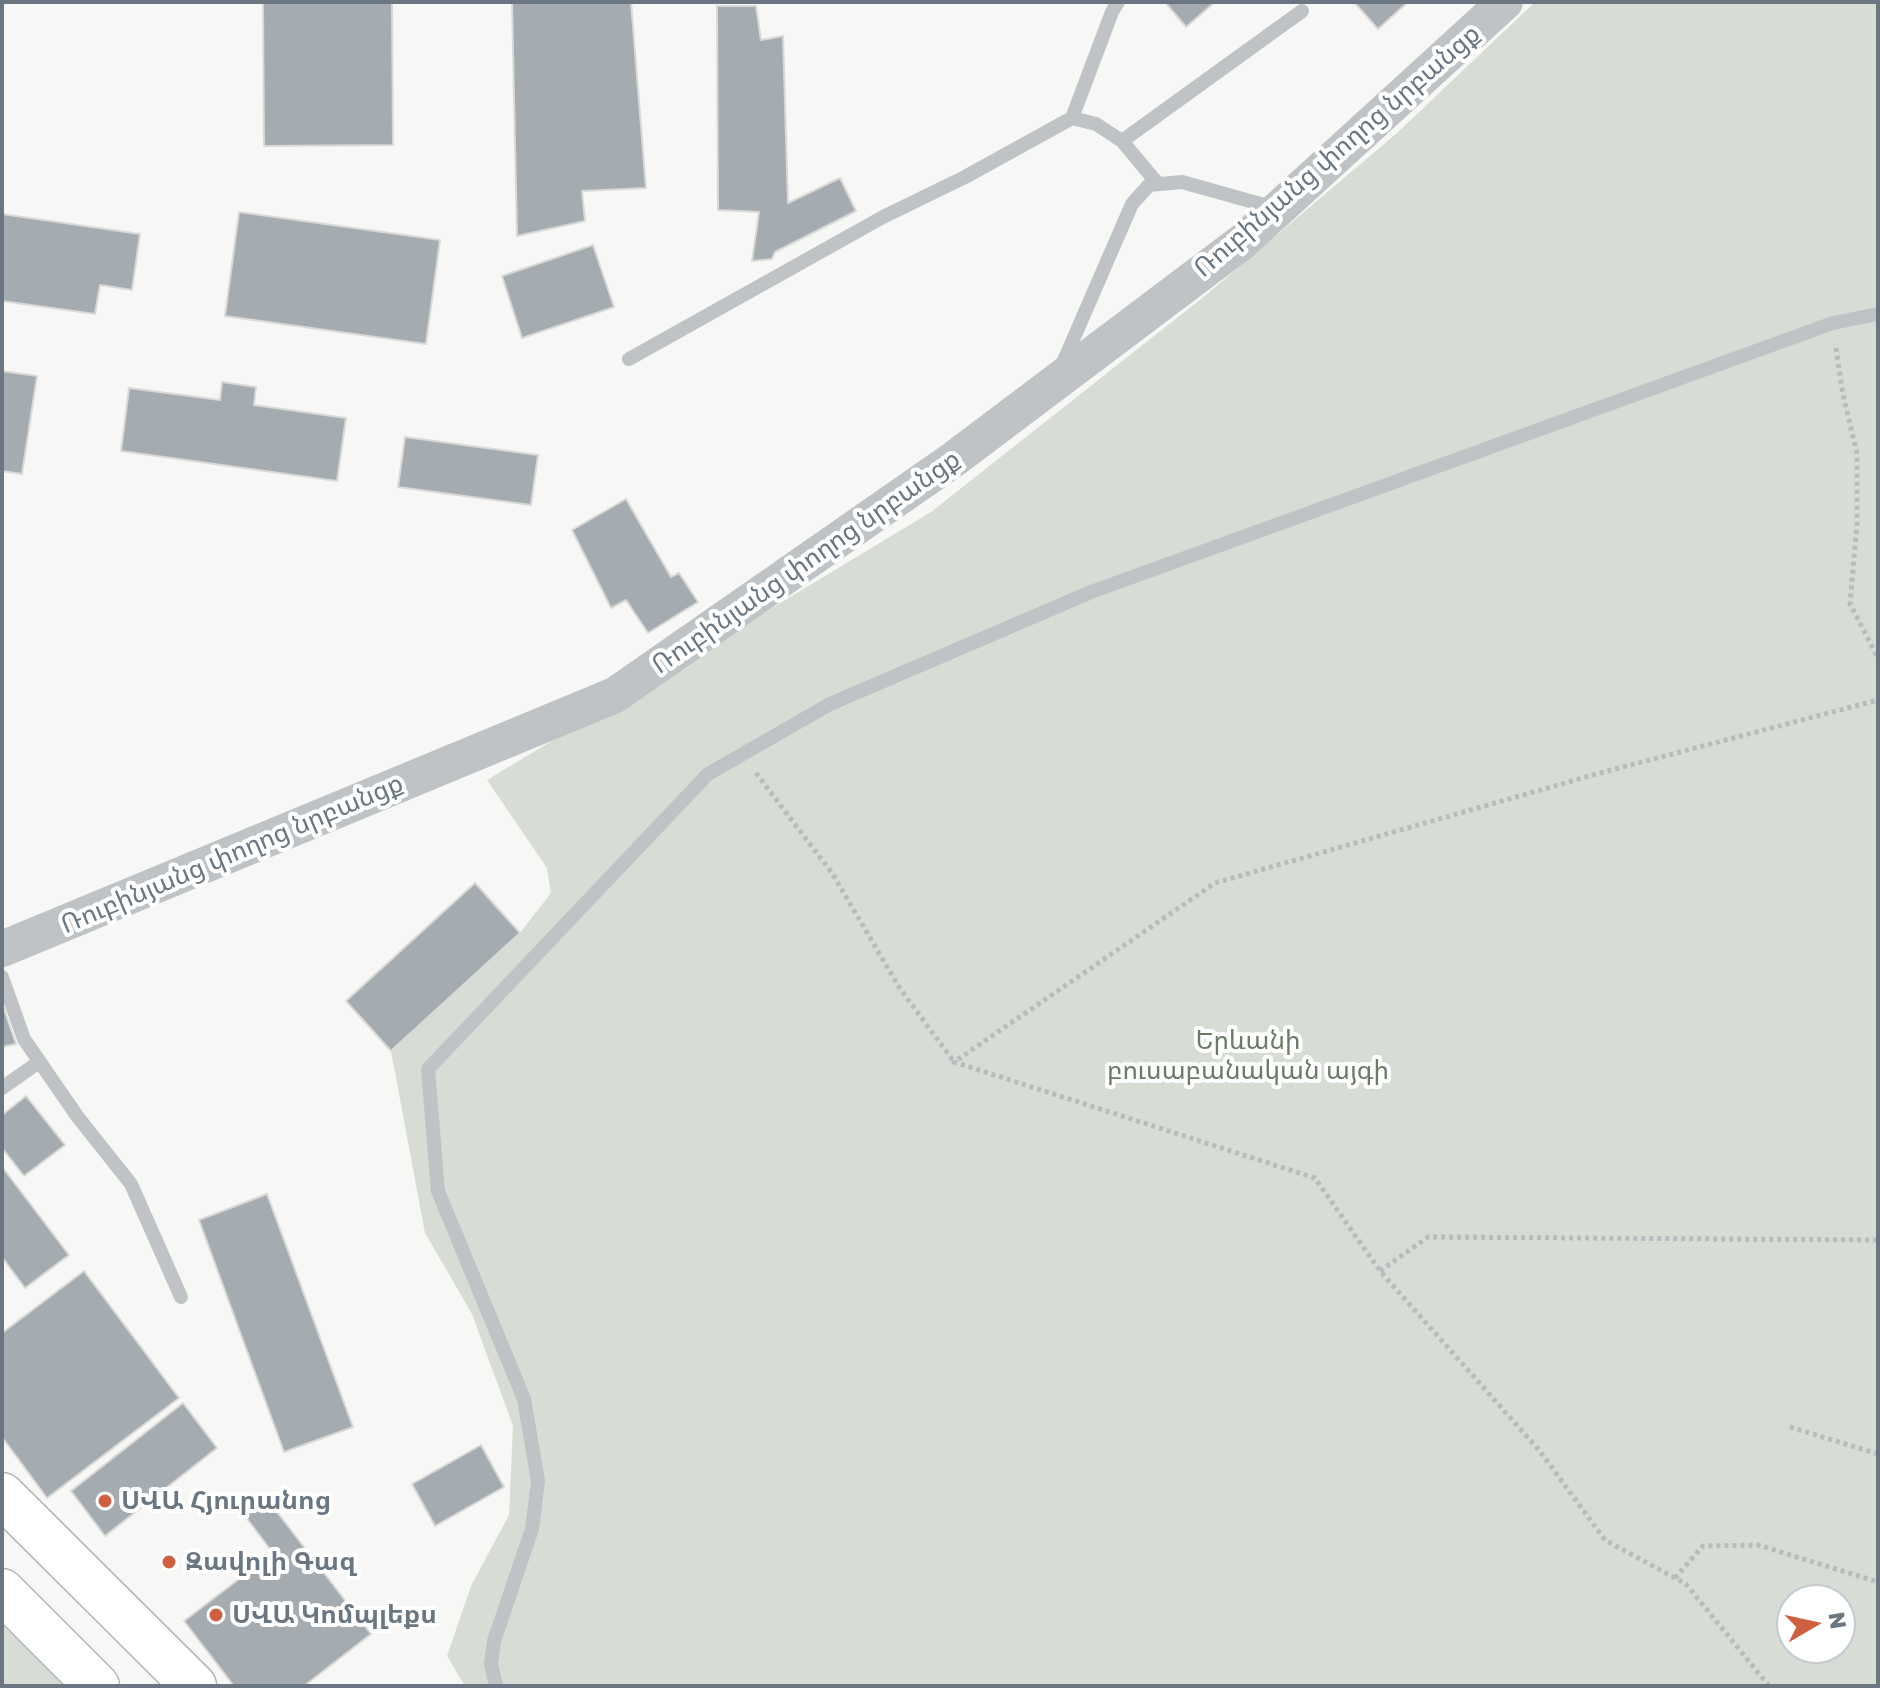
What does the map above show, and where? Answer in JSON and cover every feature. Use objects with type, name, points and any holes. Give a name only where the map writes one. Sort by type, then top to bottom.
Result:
[{"type":"main road","points":[[2,1495],[194,1686]]},
{"type":"main road","points":[[2,1591],[97,1686]]},
{"type":"street","name":"Ռուբինյանց փողոց նրբանցք","points":[[2,949],[615,695],[954,459],[1242,242],[1505,2]]},
{"type":"lane","points":[[629,359],[883,217],[1072,118],[1118,2]]},
{"type":"lane","points":[[1122,141],[1302,11]]},
{"type":"lane","points":[[1072,118],[1096,124],[1122,141],[1158,184]]},
{"type":"lane","points":[[1054,383],[1132,204],[1149,185],[1182,182],[1279,209]]},
{"type":"lane","points":[[496,1686],[491,1664],[494,1641],[532,1529],[538,1481],[524,1399],[438,1191],[428,1069],[708,774],[830,704],[1091,592],[1833,323],[1878,314]]},
{"type":"lane","points":[[2,977],[24,1039],[77,1116],[131,1184],[181,1297]]},
{"type":"lane","points":[[2,1088],[39,1062]]},
{"type":"path","points":[[1833,323],[1843,395],[1857,453],[1857,524],[1850,604],[1878,658]]},
{"type":"path","points":[[954,1062],[1215,883],[1600,773],[1878,700]]},
{"type":"path","points":[[742,755],[832,873],[899,987],[954,1062],[1315,1178],[1380,1271],[1539,1450],[1605,1540],[1686,1584],[1769,1686]]},
{"type":"path","points":[[1380,1271],[1428,1237],[1878,1240]]},
{"type":"path","points":[[1790,1427],[1878,1454]]},
{"type":"path","points":[[1675,1578],[1703,1546],[1758,1545],[1878,1582]]},
{"type":"green space","name":"Երևանի բուսաբանական այգի","points":[[1535,2],[1878,2],[1878,1686],[465,1686],[447,1656],[471,1586],[509,1515],[513,1426],[472,1314],[425,1233],[391,1051],[520,933],[551,893],[547,868],[487,780],[931,512],[1206,295],[1397,133]]},
{"type":"green space","points":[[2,1625],[66,1686],[2,1686]]},
{"type":"building","points":[[263,2],[392,2],[393,145],[264,146]]},
{"type":"building","points":[[512,2],[631,2],[646,188],[582,191],[585,221],[517,236]]},
{"type":"building","points":[[1165,2],[1215,2],[1186,27]]},
{"type":"building","points":[[1354,2],[1408,2],[1378,29]]},
{"type":"building","points":[[717,6],[756,6],[761,40],[783,36],[788,203],[840,178],[856,211],[775,252],[772,259],[752,261],[759,212],[718,210]]},
{"type":"building","points":[[239,212],[440,240],[426,344],[225,316]]},
{"type":"building","points":[[2,214],[140,234],[132,290],[100,285],[95,314],[2,301]]},
{"type":"building","points":[[593,245],[614,307],[522,338],[502,276]]},
{"type":"building","points":[[2,371],[37,376],[22,474],[2,471]]},
{"type":"building","points":[[222,382],[256,387],[254,405],[346,418],[337,481],[121,451],[129,388],[220,400]]},
{"type":"building","points":[[405,437],[538,455],[531,505],[398,487]]},
{"type":"building","points":[[626,499],[671,577],[679,573],[698,602],[648,633],[626,600],[611,608],[572,530]]},
{"type":"building","points":[[475,883],[520,933],[391,1051],[346,1001]]},
{"type":"building","points":[[2,1003],[16,1044],[2,1047]]},
{"type":"building","points":[[26,1096],[65,1145],[24,1176],[2,1148],[2,1115]]},
{"type":"building","points":[[3,1168],[69,1255],[25,1288],[2,1257]]},
{"type":"building","points":[[267,1194],[353,1427],[284,1452],[199,1220]]},
{"type":"building","points":[[84,1271],[179,1398],[47,1498],[2,1437],[2,1333]]},
{"type":"building","points":[[183,1403],[217,1448],[105,1536],[71,1491]]},
{"type":"building","points":[[481,1445],[504,1487],[435,1526],[412,1484]]},
{"type":"building","points":[[267,1499],[371,1634],[304,1686],[234,1686],[184,1621],[273,1553],[245,1516]]},
{"type":"place","name":"ՍՎԱ Հյուրանոց","points":[[105,1501]]},
{"type":"place","name":"Զավոլի Գազ","points":[[169,1562]]},
{"type":"place","name":"ՍՎԱ Կոմպլեքս","points":[[216,1615]]}]
